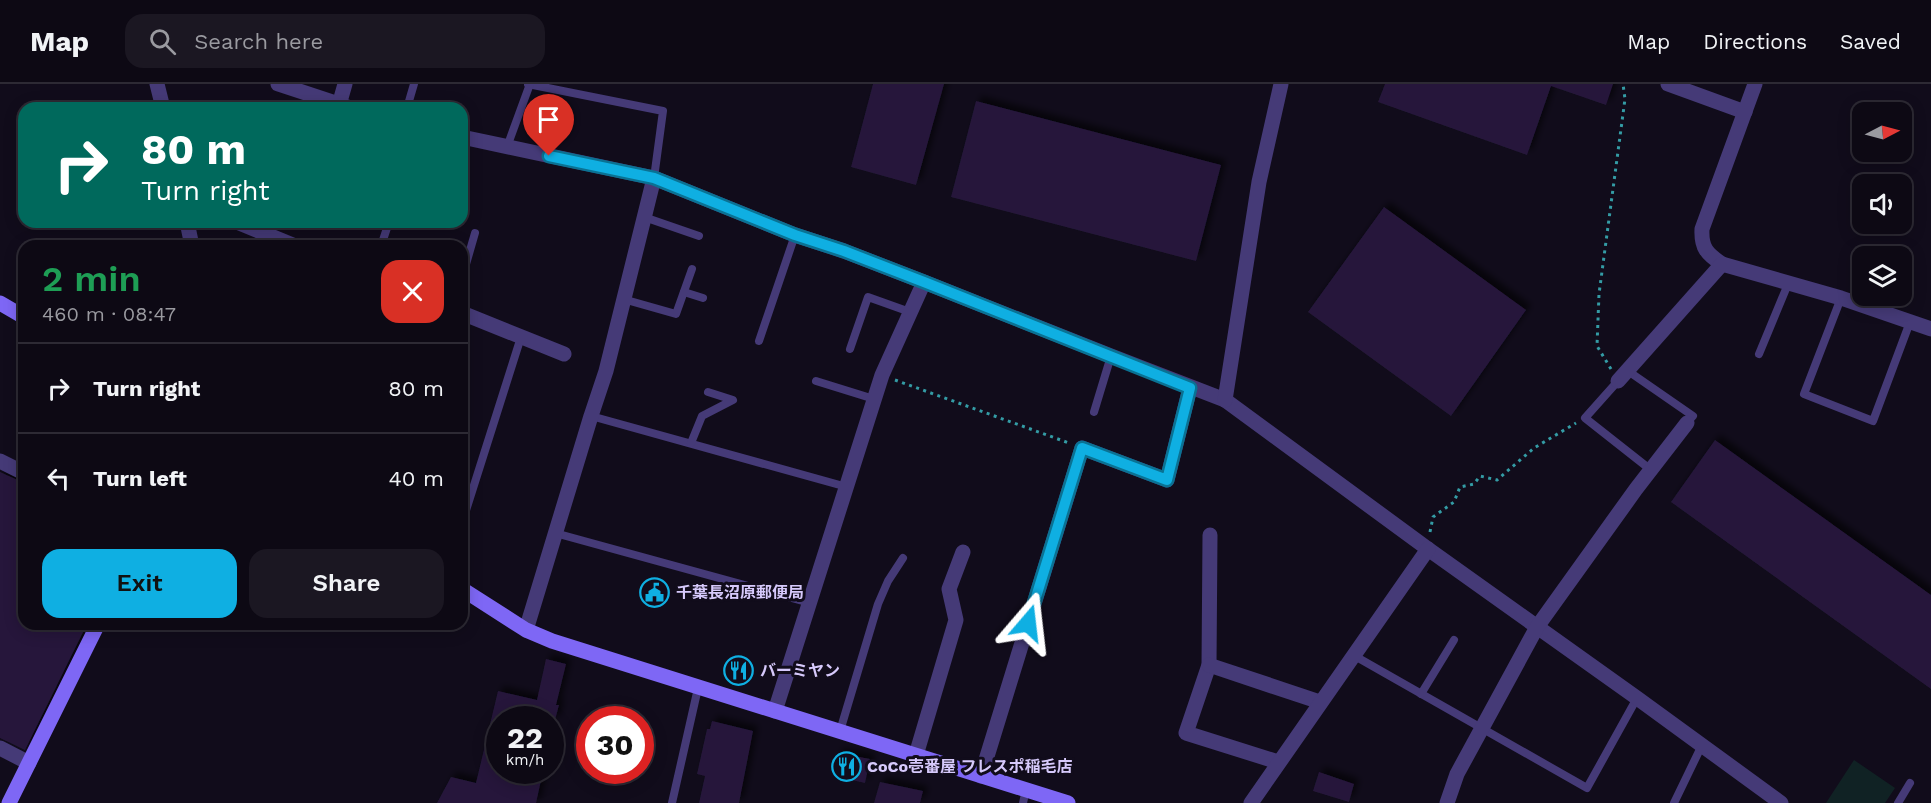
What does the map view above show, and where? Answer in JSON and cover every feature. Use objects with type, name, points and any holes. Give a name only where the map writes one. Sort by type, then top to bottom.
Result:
[{"type":"street","points":[[158,84],[162,102]]},
{"type":"street","points":[[278,84],[310,88],[336,102]]},
{"type":"street","points":[[345,84],[345,102]]},
{"type":"street","points":[[1225,400],[1259,182],[1281,84]]},
{"type":"street","points":[[1668,84],[1745,112]]},
{"type":"street","points":[[1755,84],[1702,229],[1702,242],[1710,255],[1722,264],[1841,298],[1931,329]]},
{"type":"street","points":[[468,138],[654,178],[795,235],[844,251],[1225,400],[1702,745],[1765,798],[1781,803]]},
{"type":"street","points":[[526,630],[606,371],[654,178]]},
{"type":"street","points":[[248,228],[271,240]]},
{"type":"street","points":[[1623,376],[1722,264]]},
{"type":"street","points":[[775,711],[882,375],[924,282]]},
{"type":"street","points":[[0,303],[18,314]]},
{"type":"street","points":[[468,315],[564,354]]},
{"type":"street","points":[[981,776],[1082,448],[1167,480],[1190,388]]},
{"type":"street","points":[[1447,803],[1457,774],[1537,627],[1687,423]]},
{"type":"street","points":[[0,461],[18,469]]},
{"type":"street","points":[[1210,535],[1209,665],[1186,733],[1278,762]]},
{"type":"street","points":[[1251,803],[1428,549]]},
{"type":"street","points":[[916,755],[956,620],[949,589],[963,552]]},
{"type":"street","points":[[468,593],[526,630],[552,641],[981,776],[1024,796],[1068,803]]},
{"type":"street","points":[[9,803],[95,630]]},
{"type":"street","points":[[1209,665],[1320,702]]},
{"type":"street","points":[[0,748],[29,763]]},
{"type":"lane","points":[[409,102],[414,84]]},
{"type":"lane","points":[[507,147],[529,84],[569,88],[663,111],[654,178]]},
{"type":"lane","points":[[644,217],[699,236]]},
{"type":"lane","points":[[468,257],[475,233]]},
{"type":"lane","points":[[759,340],[795,235]]},
{"type":"lane","points":[[623,299],[675,314],[692,269]]},
{"type":"lane","points":[[1759,354],[1788,284]]},
{"type":"lane","points":[[684,292],[703,298]]},
{"type":"lane","points":[[850,349],[868,297],[910,312]]},
{"type":"lane","points":[[1841,298],[1804,394],[1873,421],[1910,322]]},
{"type":"lane","points":[[468,504],[521,337]]},
{"type":"lane","points":[[1094,412],[1111,356]]},
{"type":"lane","points":[[1651,470],[1585,418],[1623,376],[1693,416],[1687,423]]},
{"type":"lane","points":[[816,381],[874,399]]},
{"type":"lane","points":[[691,443],[702,416],[733,400],[708,392]]},
{"type":"lane","points":[[591,416],[847,487]]},
{"type":"lane","points":[[555,533],[810,603]]},
{"type":"lane","points":[[840,731],[878,604],[888,581],[903,558]]},
{"type":"lane","points":[[1421,694],[1454,640]]},
{"type":"lane","points":[[1353,655],[1587,788],[1637,698]]},
{"type":"lane","points":[[672,803],[698,688]]},
{"type":"lane","points":[[1674,803],[1702,745]]},
{"type":"lane","points":[[1898,803],[1910,783]]},
{"type":"path","points":[[1623,84],[1625,99],[1599,294],[1597,346],[1623,376]]},
{"type":"path","points":[[882,375],[1082,448]]},
{"type":"path","points":[[1428,549],[1432,517],[1454,502],[1460,487],[1474,484],[1480,476],[1497,480],[1534,448],[1585,418]]},
{"type":"shaded area","points":[[1854,760],[1895,788],[1885,803],[1826,803]]},
{"type":"building","points":[[873,84],[944,84],[916,185],[851,167]]},
{"type":"building","points":[[1385,84],[1613,84],[1606,105],[1551,86],[1527,155],[1378,102]]},
{"type":"building","points":[[976,101],[1221,165],[1196,261],[951,197]]},
{"type":"building","points":[[1384,207],[1526,310],[1451,416],[1308,312]]},
{"type":"building","points":[[1715,440],[1931,595],[1931,689],[1671,502]]},
{"type":"building","points":[[0,472],[18,480],[18,630],[84,630],[25,750],[0,738]]},
{"type":"building","points":[[546,659],[566,664],[556,705],[559,706],[494,706],[498,691],[537,700]]},
{"type":"building","points":[[712,721],[753,731],[739,803],[699,803],[705,776],[697,774],[707,729],[710,729]]},
{"type":"building","points":[[486,741],[486,784],[540,784],[536,803],[437,803],[451,777],[476,783]]},
{"type":"building","points":[[838,753],[870,759],[865,783],[834,776]]},
{"type":"building","points":[[1319,772],[1354,784],[1349,802],[1313,791]]},
{"type":"building","points":[[880,782],[923,791],[920,803],[874,803]]},
{"type":"place","name":"千葉長沼原郵便局","points":[[655,592]]},
{"type":"place","name":"バーミヤン","points":[[739,670]]},
{"type":"place","name":"CoCo壱番屋 フレスポ稲毛店","points":[[846,766]]},
{"type":"route","points":[[549,156],[654,178],[1190,388],[1167,480],[1082,448],[1028,623]]}]
